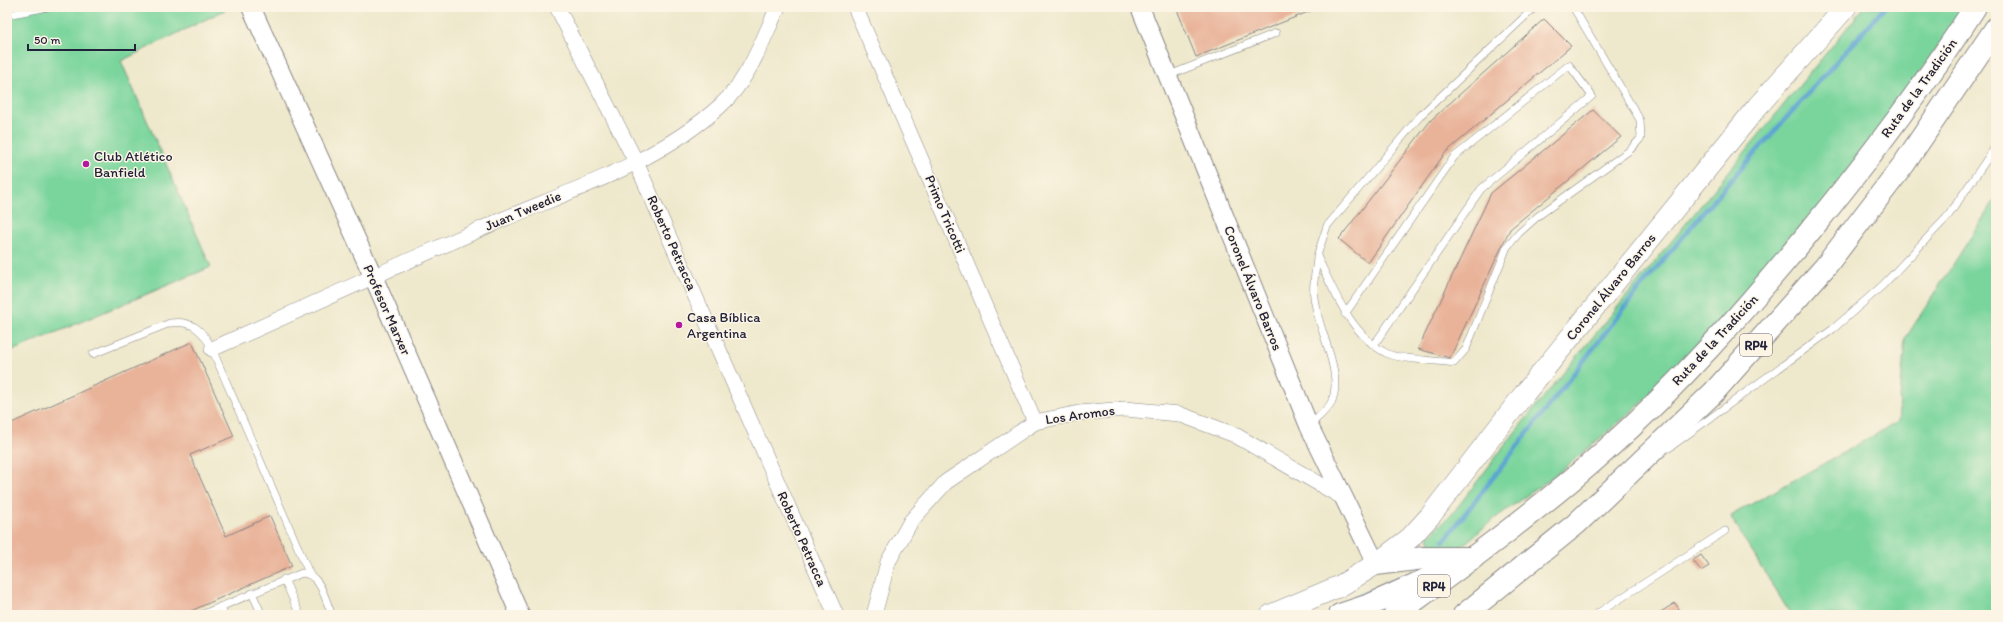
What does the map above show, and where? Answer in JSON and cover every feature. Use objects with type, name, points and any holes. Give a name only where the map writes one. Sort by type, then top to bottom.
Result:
[{"type":"main road","name":"Coronel Álvaro Barros","points":[[1271,615],[1340,586],[1376,564],[1410,538],[1431,515],[1525,392],[1752,113],[1846,7]]},
{"type":"main road","name":"Ruta de la Tradición","points":[[1395,615],[1534,512],[1607,449],[1659,399],[1720,336],[1839,196],[1897,119],[1975,7]]},
{"type":"main road","name":"Ruta de la Tradición","points":[[1474,612],[1576,524],[1713,393],[1825,267],[1904,164],[1996,28]]},
{"type":"main road","points":[[1376,564],[1424,558],[1473,558]]},
{"type":"main road","points":[[1340,615],[1370,605],[1473,558]]},
{"type":"street","name":"Profesor Marxer","points":[[251,7],[373,276],[520,615]]},
{"type":"street","name":"Roberto Petracca","points":[[557,7],[636,162],[836,615]]},
{"type":"street","name":"Juan Tweedie","points":[[212,349],[373,276],[636,162],[680,137],[720,106],[740,86],[778,7]]},
{"type":"street","name":"Primo Tricotti","points":[[855,7],[1035,422]]},
{"type":"street","name":"Coronel Álvaro Barros","points":[[1140,7],[1309,426],[1342,497],[1376,564]]},
{"type":"street","name":"Los Aromos","points":[[874,615],[888,562],[911,521],[946,482],[1035,422],[1079,413],[1125,409],[1179,414],[1235,435],[1342,497]]},
{"type":"lane","points":[[7,15],[48,7]]},
{"type":"lane","points":[[1309,426],[1331,403],[1336,389],[1334,370],[1313,296],[1317,256],[1327,226],[1420,115],[1535,7]]},
{"type":"lane","points":[[1317,256],[1346,314],[1374,345],[1389,354],[1454,363],[1466,349],[1507,248],[1519,233],[1538,216],[1630,150],[1641,138],[1640,120],[1573,7]]},
{"type":"lane","points":[[1167,76],[1276,33]]},
{"type":"lane","points":[[1346,314],[1454,157],[1569,65],[1592,96],[1482,189],[1374,345]]},
{"type":"lane","points":[[1608,494],[1834,329],[1884,285],[1948,216],[1996,146]]},
{"type":"lane","points":[[93,354],[176,322],[192,325],[205,335],[309,573],[316,579],[332,615]]},
{"type":"lane","points":[[1595,615],[1725,531]]},
{"type":"lane","points":[[200,615],[284,579],[302,573],[309,573]]},
{"type":"lane","points":[[284,579],[300,615]]},
{"type":"lane","points":[[252,593],[262,615]]},
{"type":"lane","points":[[221,606],[224,615]]},
{"type":"green space","name":"Club Atlético Banfield","points":[[7,7],[231,7],[121,61],[211,267],[7,353]]},
{"type":"green space","points":[[1864,7],[1966,7],[1844,181],[1722,319],[1642,403],[1562,470],[1494,519],[1463,545],[1446,550],[1438,549],[1431,545],[1428,537],[1456,509],[1519,427]]},
{"type":"green space","points":[[1996,198],[1996,615],[1791,615],[1730,516],[1898,422],[1905,339]]},
{"type":"building","points":[[1176,7],[1317,7],[1318,8],[1196,57]]},
{"type":"building","points":[[1544,19],[1571,46],[1445,153],[1368,263],[1339,239],[1431,120]]},
{"type":"building","points":[[1593,110],[1621,137],[1510,229],[1450,358],[1418,349],[1491,193]]},
{"type":"building","points":[[192,342],[234,436],[190,455],[226,536],[270,516],[292,566],[182,615],[7,615],[7,425]]},
{"type":"building","points":[[1701,555],[1709,566],[1701,571],[1693,560]]},
{"type":"building","points":[[1675,603],[1683,615],[1661,615],[1659,613]]},
{"type":"waterway","points":[[1444,541],[1640,288],[1723,189],[1885,7]]},
{"type":"waterway","points":[[1354,599],[1402,577]]},
{"type":"place","name":"Club Atlético Banfield","points":[[86,164]]},
{"type":"place","name":"Casa Bíblica Argentina","points":[[679,325]]}]
